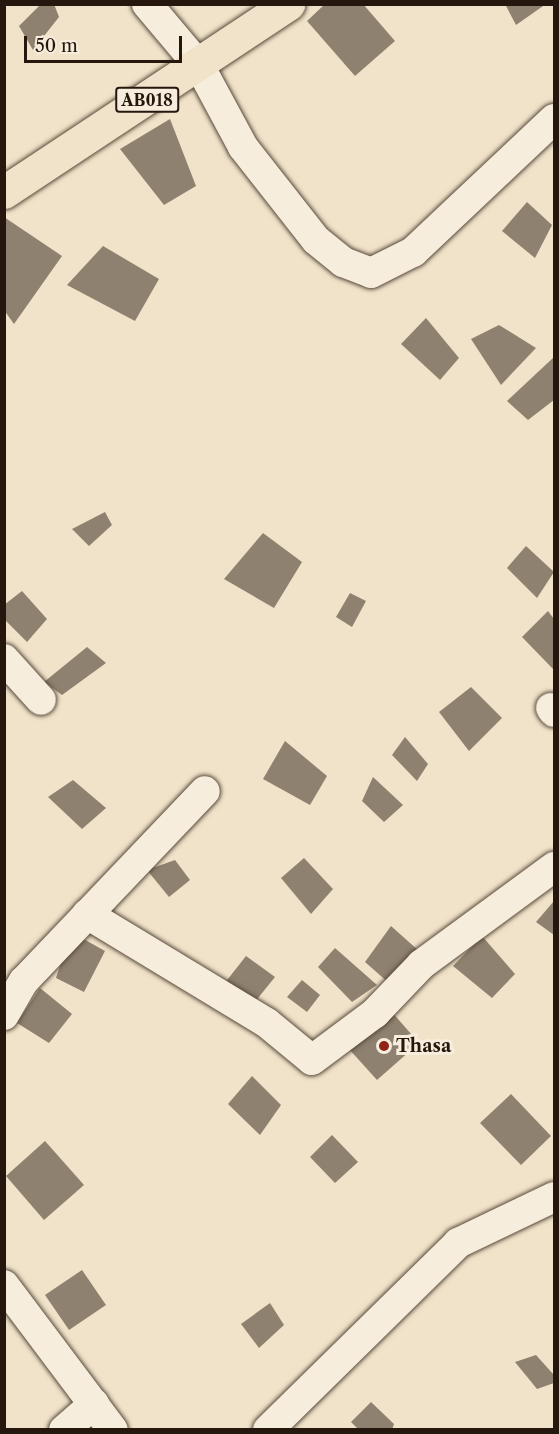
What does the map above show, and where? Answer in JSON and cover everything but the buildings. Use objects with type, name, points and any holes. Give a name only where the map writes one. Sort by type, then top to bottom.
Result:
[{"type":"main road","name":"AB018","points":[[4,192],[200,66],[288,4]]},
{"type":"street","points":[[147,4],[200,66],[243,147],[316,240],[343,262],[371,273],[413,252],[542,126],[555,119]]},
{"type":"street","points":[[4,659],[41,699]]},
{"type":"street","points":[[4,1015],[24,981],[206,790]]},
{"type":"street","points":[[87,914],[267,1023],[312,1060],[375,1013],[422,964],[555,867]]},
{"type":"street","points":[[268,1430],[458,1243],[555,1197]]},
{"type":"street","points":[[4,1285],[15,1320],[94,1404],[113,1430]]},
{"type":"street","points":[[64,1430],[94,1404]]},
{"type":"place","name":"Thasa","points":[[384,1046]]}]
